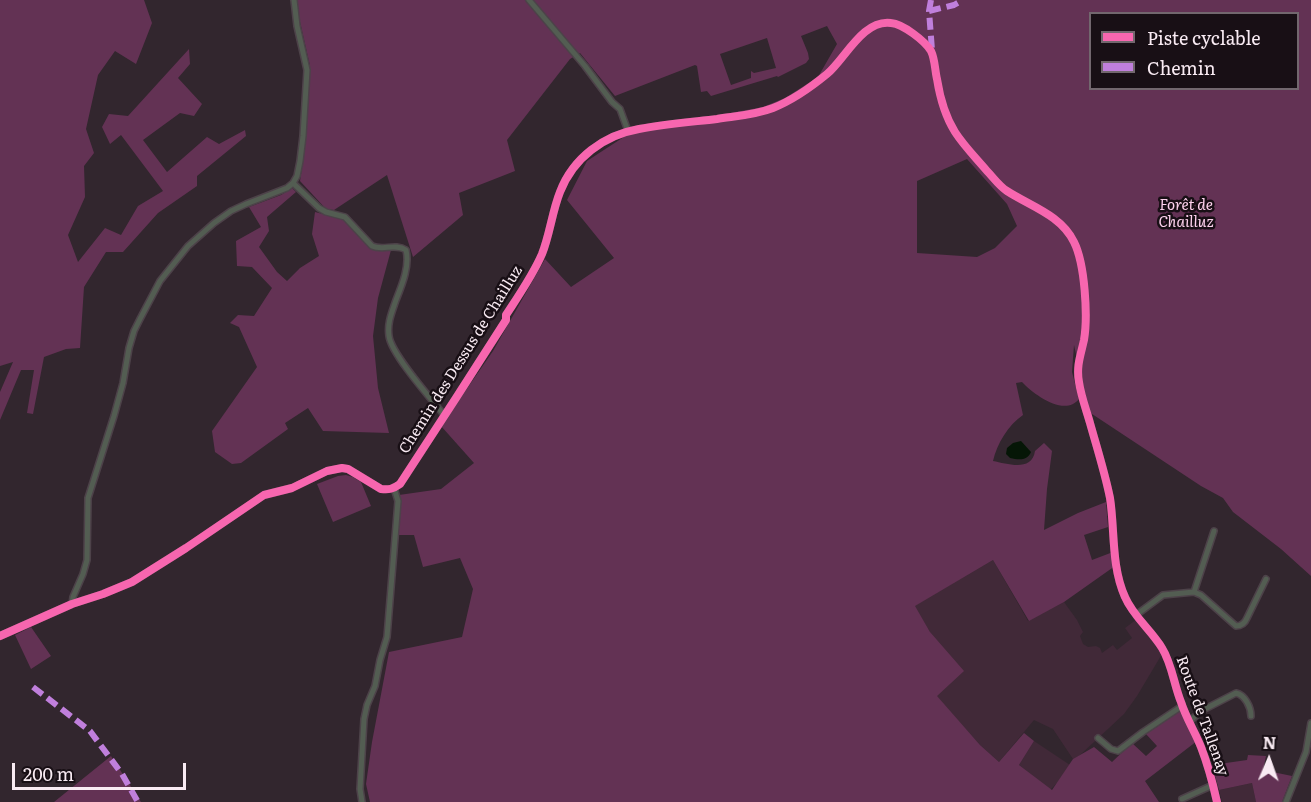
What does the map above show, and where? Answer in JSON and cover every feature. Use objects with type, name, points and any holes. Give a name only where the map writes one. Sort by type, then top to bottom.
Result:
[{"type":"street","points":[[72,604],[87,560],[88,498],[114,416],[129,348],[140,319],[160,280],[188,246],[214,223],[238,207],[286,188],[297,176],[304,125],[307,70],[294,0]]},
{"type":"street","points":[[529,0],[620,109],[628,131]]},
{"type":"street","name":"Chemin des Dessus de Chailluz","points":[[394,488],[445,416],[506,320],[506,315],[534,270],[545,244],[559,193],[573,167],[585,154],[600,143],[628,131],[742,116],[771,108],[792,98],[829,72],[858,38],[867,30],[880,24],[891,23],[905,28],[932,53],[946,117],[956,135],[1004,189],[1053,218],[1074,240],[1085,294],[1084,339],[1078,361],[1078,375],[1084,405]]},
{"type":"street","points":[[293,183],[326,212],[345,217],[372,246],[377,248],[398,246],[406,250],[406,270],[388,324],[390,342],[406,368],[445,416]]},
{"type":"street","name":"Route de Tallenay","points":[[1084,405],[1105,477],[1118,574],[1126,600],[1163,650],[1182,706],[1200,744],[1217,802]]},
{"type":"street","points":[[0,636],[72,604],[132,582],[264,495],[292,488],[327,471],[348,469],[381,489],[394,488],[398,501],[387,637],[364,719],[360,789],[362,802]]},
{"type":"street","points":[[1194,592],[1215,531]]},
{"type":"street","points":[[1136,615],[1163,595],[1194,592],[1201,595],[1236,626],[1239,626],[1248,618],[1266,579]]},
{"type":"street","points":[[1189,722],[1201,711],[1236,693],[1243,696],[1250,707],[1251,716]]},
{"type":"street","points":[[1098,738],[1111,749],[1118,751],[1182,706]]},
{"type":"street","points":[[1294,802],[1287,800],[1310,742],[1311,723]]},
{"type":"street","name":"Route de Tallenay","points":[[1182,799],[1213,785]]},
{"type":"shaded area","points":[[1021,441],[1031,452],[1022,459],[1010,458],[1006,454],[1007,448]]},
{"type":"shaded area","points":[[993,560],[1028,621],[1064,602],[1083,632],[1080,636],[1083,644],[1088,647],[1096,646],[1102,653],[1113,645],[1117,650],[1132,638],[1125,628],[1137,619],[1162,654],[1124,714],[1073,759],[1053,729],[1034,720],[999,762],[980,745],[936,696],[930,632],[914,606]]},
{"type":"shaded area","points":[[1034,741],[1070,765],[1050,790],[1019,765]]},
{"type":"shaded area","points":[[1252,783],[1256,802],[1222,802],[1219,790]]},
{"type":"green space","points":[[0,0],[144,0],[152,23],[136,64],[115,51],[98,75],[86,129],[94,153],[84,166],[85,197],[68,235],[78,262],[105,228],[121,235],[138,206],[163,191],[121,135],[110,144],[102,127],[109,114],[128,116],[189,49],[190,64],[178,78],[202,104],[194,116],[180,113],[143,140],[167,172],[207,137],[219,144],[245,130],[246,136],[197,176],[197,186],[158,213],[123,252],[106,252],[84,287],[80,348],[66,349],[44,357],[33,414],[27,413],[34,370],[21,370],[0,420],[0,392],[13,362],[0,366]]},
{"type":"green space","name":"Forêt de Chailluz","points":[[297,0],[1311,0],[1311,576],[1281,549],[1233,512],[1223,498],[1089,412],[1074,345],[1072,372],[1079,399],[1066,406],[1058,405],[1034,393],[1022,382],[1016,383],[1023,415],[1004,435],[993,461],[1012,465],[1024,464],[1033,458],[1035,451],[1044,443],[1052,451],[1044,530],[1106,502],[1108,527],[1084,535],[1092,560],[1113,552],[1115,566],[1064,602],[1029,621],[993,560],[915,606],[930,632],[964,671],[937,696],[980,745],[999,762],[1024,733],[1034,741],[1019,765],[1052,790],[1073,759],[1094,747],[1112,762],[1132,743],[1146,756],[1157,746],[1146,734],[1180,711],[1197,741],[1145,781],[1159,802],[370,802],[366,784],[389,652],[462,637],[473,589],[460,558],[423,567],[414,535],[398,535],[399,495],[441,489],[474,463],[441,426],[493,351],[545,259],[571,287],[614,258],[567,200],[587,161],[633,131],[763,107],[785,98],[818,77],[837,44],[827,26],[801,36],[808,53],[809,59],[806,63],[778,77],[711,96],[707,91],[701,92],[695,65],[615,96],[580,53],[570,59],[507,140],[515,171],[459,193],[463,215],[413,257],[387,175],[334,210],[326,209],[300,181],[310,66]],"holes":[[[767,38],[776,68],[754,73],[751,71],[751,78],[731,85],[720,54]],[[967,159],[1007,204],[1017,226],[995,248],[977,257],[917,253],[917,181]]]},
{"type":"green space","points":[[292,188],[296,192],[267,217],[269,231],[259,247],[277,272],[287,281],[300,268],[319,256],[312,234],[315,212],[343,219],[372,250],[391,250],[378,298],[373,336],[378,388],[389,433],[323,431],[308,408],[285,423],[288,429],[241,463],[232,464],[215,452],[212,431],[257,367],[239,327],[230,323],[238,315],[254,316],[272,288],[252,267],[237,266],[236,241],[261,227],[249,207],[281,195]]},
{"type":"green space","points":[[346,475],[361,482],[371,506],[333,522],[317,484]]},
{"type":"green space","points":[[31,627],[51,656],[31,669],[15,635]]},
{"type":"green space","points":[[1248,755],[1266,756],[1263,770],[1292,776],[1282,802],[1256,802],[1252,783],[1219,790],[1212,765],[1247,760]]},
{"type":"green space","points":[[111,756],[141,802],[54,802]]},
{"type":"marked path","points":[[931,0],[929,11],[932,50]]},
{"type":"marked path","points":[[929,11],[954,5],[963,0]]},
{"type":"marked path","points":[[33,687],[90,731],[122,774],[138,802]]},
{"type":"cycle path","points":[[0,636],[72,604],[132,582],[264,495],[292,488],[327,471],[348,469],[381,489],[391,489],[400,484],[506,320],[506,315],[526,285],[545,246],[560,192],[581,159],[602,143],[626,132],[752,114],[780,105],[827,74],[863,33],[881,23],[891,23],[913,34],[931,51],[946,113],[951,126],[966,147],[1001,187],[1053,218],[1074,242],[1081,263],[1085,304],[1085,330],[1078,376],[1110,498],[1117,573],[1125,597],[1165,654],[1183,708],[1204,754],[1217,802]]}]
